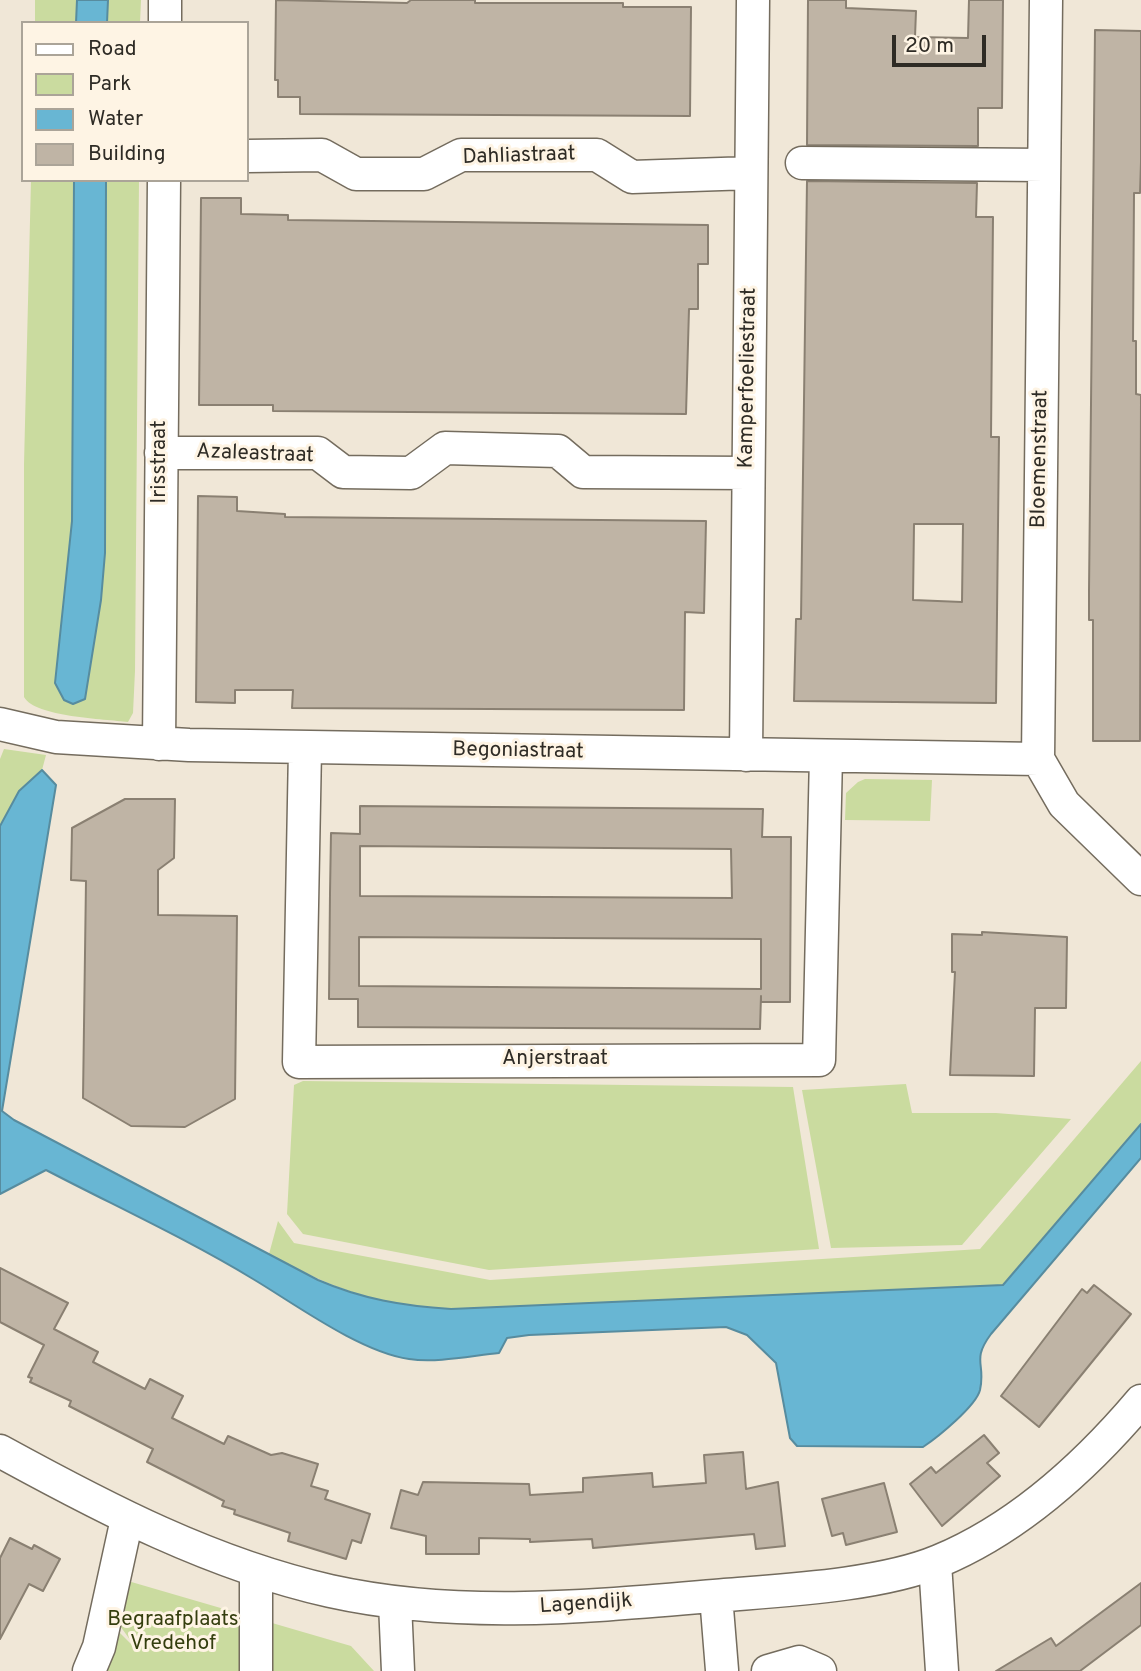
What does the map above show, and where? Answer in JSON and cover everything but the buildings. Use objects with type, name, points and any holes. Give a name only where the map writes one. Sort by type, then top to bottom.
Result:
[{"type":"street","points":[[165,0],[165,21]]},
{"type":"street","name":"Kamperfoeliestraat","points":[[746,755],[752,0]]},
{"type":"street","name":"Bloemenstraat","points":[[1038,759],[1046,0]]},
{"type":"street","name":"Dahliastraat","points":[[248,156],[323,155],[356,174],[424,174],[461,155],[597,155],[632,177],[751,173]]},
{"type":"street","points":[[802,163],[1044,165]]},
{"type":"street","name":"Irisstraat","points":[[159,744],[164,182]]},
{"type":"street","name":"Azaleastraat","points":[[161,453],[318,453],[343,472],[411,473],[445,448],[558,451],[583,472],[748,473]]},
{"type":"street","name":"Begoniastraat","points":[[0,724],[56,737],[305,749],[1038,759]]},
{"type":"street","name":"Anjerstraat","points":[[305,749],[299,1062],[819,1060],[826,756]]},
{"type":"street","points":[[1038,759],[1064,804],[1141,879]]},
{"type":"street","name":"Lagendijk","points":[[0,1451],[127,1519],[200,1551],[256,1571],[330,1591],[395,1603],[433,1608],[532,1609],[716,1596],[870,1578],[935,1563],[999,1529],[1062,1483],[1141,1401]]},
{"type":"street","points":[[89,1671],[99,1647],[127,1519]]},
{"type":"street","points":[[935,1563],[942,1671]]},
{"type":"street","points":[[256,1571],[256,1671]]},
{"type":"street","points":[[716,1596],[723,1671]]},
{"type":"street","points":[[395,1603],[398,1671]]},
{"type":"street","points":[[768,1671],[799,1662],[820,1671]]},
{"type":"green space","points":[[35,0],[77,0],[76,21],[35,21]]},
{"type":"green space","points":[[108,0],[141,0],[140,21],[107,21]]},
{"type":"green space","points":[[31,182],[74,182],[72,521],[55,682],[73,704],[85,698],[101,600],[105,553],[106,182],[139,182],[135,671],[133,713],[128,722],[56,713],[31,704],[24,697],[24,464]]},
{"type":"green space","points":[[4,749],[46,755],[42,770],[19,791],[0,826],[0,759]]},
{"type":"green space","points":[[865,779],[932,780],[930,821],[845,820],[846,793]]},
{"type":"green space","points":[[1141,1061],[1141,1124],[1003,1285],[451,1309],[400,1304],[357,1294],[269,1254],[278,1221],[294,1243],[490,1280],[980,1249]]},
{"type":"green space","points":[[303,1081],[793,1087],[819,1249],[489,1270],[303,1234],[287,1214],[294,1085]]},
{"type":"green space","points":[[906,1084],[912,1113],[996,1113],[1071,1119],[962,1245],[831,1248],[802,1090]]},
{"type":"green space","name":"Begraafplaats Vredehof","points":[[128,1581],[351,1646],[374,1671],[97,1671],[111,1624],[138,1651],[118,1623]]},
{"type":"water","points":[[77,0],[108,0],[107,21],[76,21]]},
{"type":"water","points":[[74,182],[106,182],[105,553],[101,600],[85,699],[73,704],[64,700],[55,683],[72,521]]},
{"type":"water","points":[[42,770],[56,785],[2,1111],[14,1120],[334,1287],[383,1301],[451,1309],[1003,1285],[1141,1124],[1141,1158],[991,1334],[980,1356],[981,1381],[977,1397],[956,1421],[923,1447],[797,1446],[790,1438],[776,1363],[747,1335],[726,1327],[529,1335],[507,1338],[499,1353],[442,1360],[409,1359],[390,1355],[349,1337],[203,1250],[46,1170],[0,1194],[0,826],[19,791]]}]
